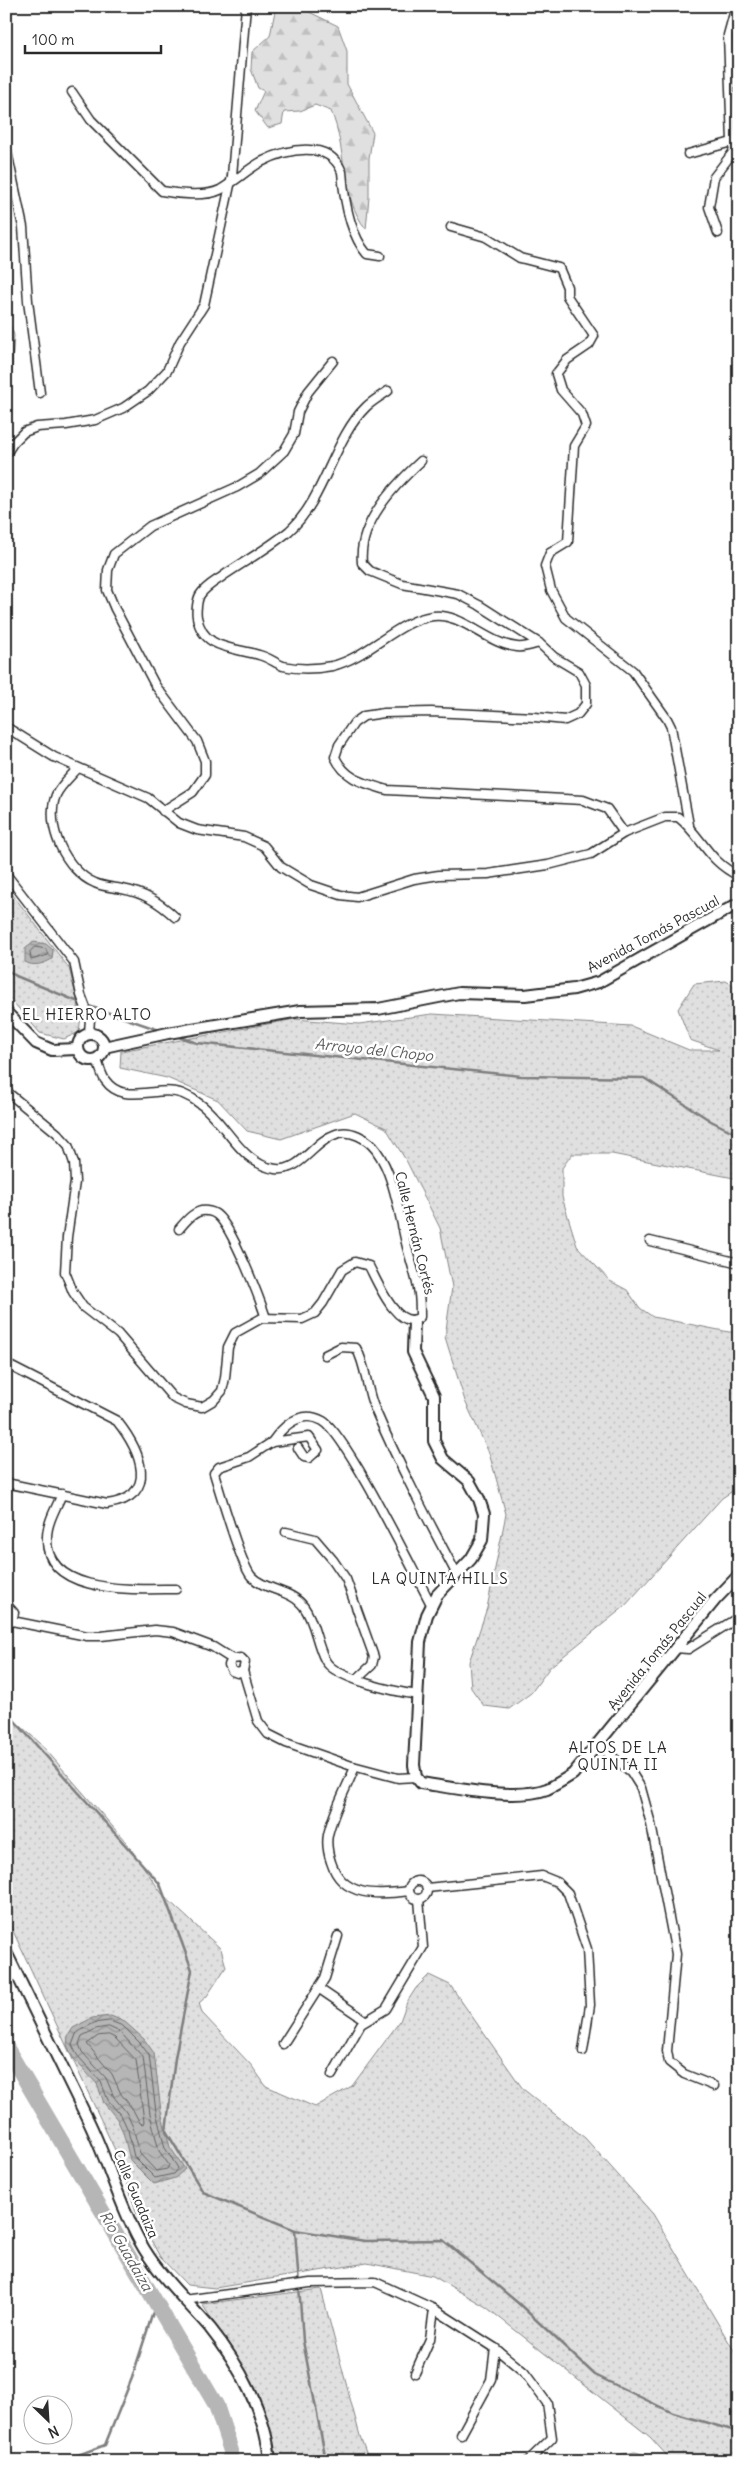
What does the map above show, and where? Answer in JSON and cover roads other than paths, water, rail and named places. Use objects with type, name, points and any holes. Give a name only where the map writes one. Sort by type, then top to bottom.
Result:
[{"type":"street","points":[[6,454],[13,442],[24,432],[37,426],[66,425],[95,420],[123,408],[148,391],[167,371],[180,342],[204,305],[230,182],[246,6]]},
{"type":"street","points":[[718,233],[709,207],[714,177],[734,151],[732,142],[728,34],[736,6]]},
{"type":"street","points":[[72,92],[91,120],[162,191],[196,194],[219,191],[260,162],[284,152],[311,150],[327,153],[334,158],[342,172],[351,225],[357,242],[367,254],[380,256]]},
{"type":"street","points":[[688,154],[732,142]]},
{"type":"street","points":[[6,147],[23,227],[28,302],[40,393]]},
{"type":"street","points":[[451,227],[486,237],[520,258],[559,268],[567,296],[594,336],[589,345],[567,360],[556,374],[561,390],[582,414],[586,426],[574,446],[568,542],[550,553],[545,566],[551,590],[566,618],[633,670],[667,719],[671,727],[689,825]]},
{"type":"street","points":[[163,811],[193,792],[205,775],[205,760],[197,741],[155,685],[115,609],[107,590],[108,570],[114,554],[150,526],[237,487],[259,474],[284,450],[294,434],[298,412],[308,392],[333,361]]},
{"type":"street","points":[[388,391],[366,406],[351,425],[332,466],[308,506],[289,531],[212,583],[199,596],[196,614],[200,631],[208,640],[222,646],[260,655],[283,666],[310,670],[334,665],[364,654],[410,624],[433,616],[450,617],[489,639],[504,645],[519,648],[539,643]]},
{"type":"street","points":[[422,461],[400,484],[369,525],[362,541],[362,563],[370,571],[402,584],[458,594],[468,598],[539,643],[554,657],[579,672],[586,685],[586,704],[578,714],[565,720],[430,712],[384,712],[364,716],[354,723],[339,745],[335,757],[345,773],[356,781],[387,790],[583,800],[607,809],[624,833]]},
{"type":"street","points":[[6,727],[54,757],[148,798],[179,823],[197,830],[244,837],[264,846],[281,867],[311,885],[341,896],[357,898],[414,878],[439,875],[488,874],[548,865],[591,854],[624,833],[666,817],[678,817],[689,825],[711,857],[727,870],[739,876]]},
{"type":"street","points":[[78,768],[56,793],[52,808],[55,830],[65,856],[78,873],[96,884],[148,897],[175,917]]},
{"type":"street","points":[[6,874],[74,962],[81,995],[90,1019],[89,1033]]},
{"type":"street","name":"Avenida Tomás Pascual","points":[[104,1046],[168,1033],[300,1011],[378,1009],[459,993],[525,995],[574,988],[599,982],[739,903]]},
{"type":"street","points":[[6,1012],[36,1043],[52,1050],[77,1049]]},
{"type":"street","points":[[89,1033],[100,1036],[104,1046],[102,1054],[97,1059],[88,1060],[81,1056],[77,1049],[78,1042],[82,1036],[89,1033]]},
{"type":"street","name":"Calle Hernán Cortés","points":[[97,1059],[105,1079],[115,1090],[129,1095],[154,1092],[182,1094],[201,1104],[254,1160],[267,1168],[281,1170],[297,1164],[321,1141],[337,1133],[351,1132],[365,1139],[375,1150],[388,1172],[419,1294],[420,1317],[414,1321]]},
{"type":"street","points":[[6,1091],[57,1132],[68,1145],[74,1164],[75,1182],[67,1237],[66,1272],[73,1292],[83,1307],[118,1334],[173,1398],[186,1404],[202,1407],[214,1400],[222,1390],[228,1347],[235,1333],[262,1318],[302,1319],[315,1313],[342,1270],[356,1262],[369,1266],[394,1311],[409,1321],[414,1321],[413,1352],[434,1396],[434,1441],[443,1459],[469,1481],[479,1499],[484,1514],[482,1540],[471,1559],[437,1595],[420,1642],[414,1765],[416,1777],[398,1778],[355,1767],[286,1743],[268,1734],[258,1721],[243,1671],[237,1673],[232,1671],[229,1665],[232,1659],[206,1644],[173,1632],[155,1630],[87,1636],[9,1622],[14,1613],[6,1604]]},
{"type":"street","points":[[179,1229],[195,1213],[205,1210],[216,1213],[224,1222],[235,1245],[266,1318]]},
{"type":"street","points":[[650,1242],[739,1263]]},
{"type":"street","points":[[325,1355],[341,1348],[356,1348],[360,1356],[371,1402],[394,1452],[456,1573]]},
{"type":"street","points":[[6,1364],[117,1421],[126,1433],[141,1465],[142,1481],[134,1494],[121,1502],[107,1504],[6,1483]]},
{"type":"street","points":[[418,1695],[393,1691],[357,1679],[334,1670],[326,1662],[311,1621],[303,1606],[282,1590],[252,1577],[244,1563],[214,1474],[219,1467],[249,1457],[272,1442],[283,1426],[296,1419],[310,1417],[322,1421],[331,1428],[349,1454],[432,1606]]},
{"type":"street","points":[[272,1442],[309,1437],[318,1450],[309,1458],[304,1457],[298,1448]]},
{"type":"street","points":[[62,1494],[46,1536],[49,1556],[54,1567],[62,1574],[79,1581],[110,1587],[176,1589]]},
{"type":"street","points":[[286,1532],[301,1534],[315,1539],[346,1580],[374,1657],[372,1665],[357,1679]]},
{"type":"street","name":"Avenida Tomás Pascual","points":[[416,1777],[421,1783],[459,1789],[525,1794],[545,1789],[573,1774],[675,1648],[739,1575]]},
{"type":"street","points":[[675,1648],[688,1649],[739,1617]]},
{"type":"street","points":[[598,1745],[631,1772],[641,1788],[651,1824],[676,1954],[667,2051],[669,2062],[684,2074],[714,2086]]},
{"type":"street","points":[[355,1767],[328,1835],[327,1847],[332,1866],[338,1879],[350,1888],[365,1893],[378,1894],[409,1891]]},
{"type":"street","points":[[427,1888],[542,1876],[557,1882],[568,1893],[587,1949],[589,1966],[590,2005],[583,2050]]},
{"type":"street","points":[[416,1880],[423,1882],[427,1888],[425,1895],[419,1898],[412,1897],[409,1891],[410,1884],[416,1880]]},
{"type":"street","points":[[332,2075],[361,2024],[386,2009],[423,1947],[419,1898]]},
{"type":"street","points":[[283,2044],[325,1978],[338,1936]]},
{"type":"street","name":"Calle Guadaiza","points":[[6,1952],[68,2084],[87,2118],[138,2239],[153,2263],[210,2329],[235,2364],[258,2412],[270,2461]]},
{"type":"street","points":[[318,1988],[365,2020]]},
{"type":"street","points":[[184,2300],[310,2283],[375,2282],[434,2309],[495,2348],[524,2372],[547,2403],[552,2438],[528,2461]]},
{"type":"street","points":[[415,2373],[430,2339],[434,2309]]},
{"type":"street","points":[[461,2435],[491,2380],[495,2348]]},
{"type":"water","points":[[34,942],[46,944],[53,950],[52,959],[38,964],[25,962],[25,949]]},
{"type":"water","points":[[111,2016],[125,2022],[144,2039],[154,2053],[161,2111],[170,2147],[185,2169],[175,2178],[154,2184],[130,2160],[123,2132],[117,2119],[104,2103],[97,2084],[73,2058],[67,2045],[68,2036],[73,2028],[92,2018]]},
{"type":"waterway","name":"Arroyo del Chopo","points":[[6,969],[16,976],[81,1003]]},
{"type":"waterway","name":"Arroyo del Chopo","points":[[86,1005],[162,1031]]},
{"type":"waterway","name":"Arroyo del Chopo","points":[[176,1036],[197,1043],[521,1076],[644,1078],[711,1121],[739,1135]]},
{"type":"waterway","points":[[6,1711],[160,1884],[192,1970],[175,2058],[166,2131],[203,2192],[295,2230],[303,2341],[326,2461]]},
{"type":"waterway","name":"Rio Guadaiza","points":[[6,2047],[216,2405],[231,2451],[229,2461]]},
{"type":"waterway","points":[[295,2230],[365,2241],[443,2240],[518,2303],[595,2375],[673,2413],[739,2432]]},
{"type":"waterway","points":[[62,2461],[105,2445],[132,2378],[156,2303]]},
{"type":"district","name":"EL HIERRO ALTO","points":[[87,1015]]},
{"type":"district","name":"LA QUINTA HILLS","points":[[440,1579]]},
{"type":"district","name":"ALTOS DE LA QUINTA II","points":[[618,1756]]}]
